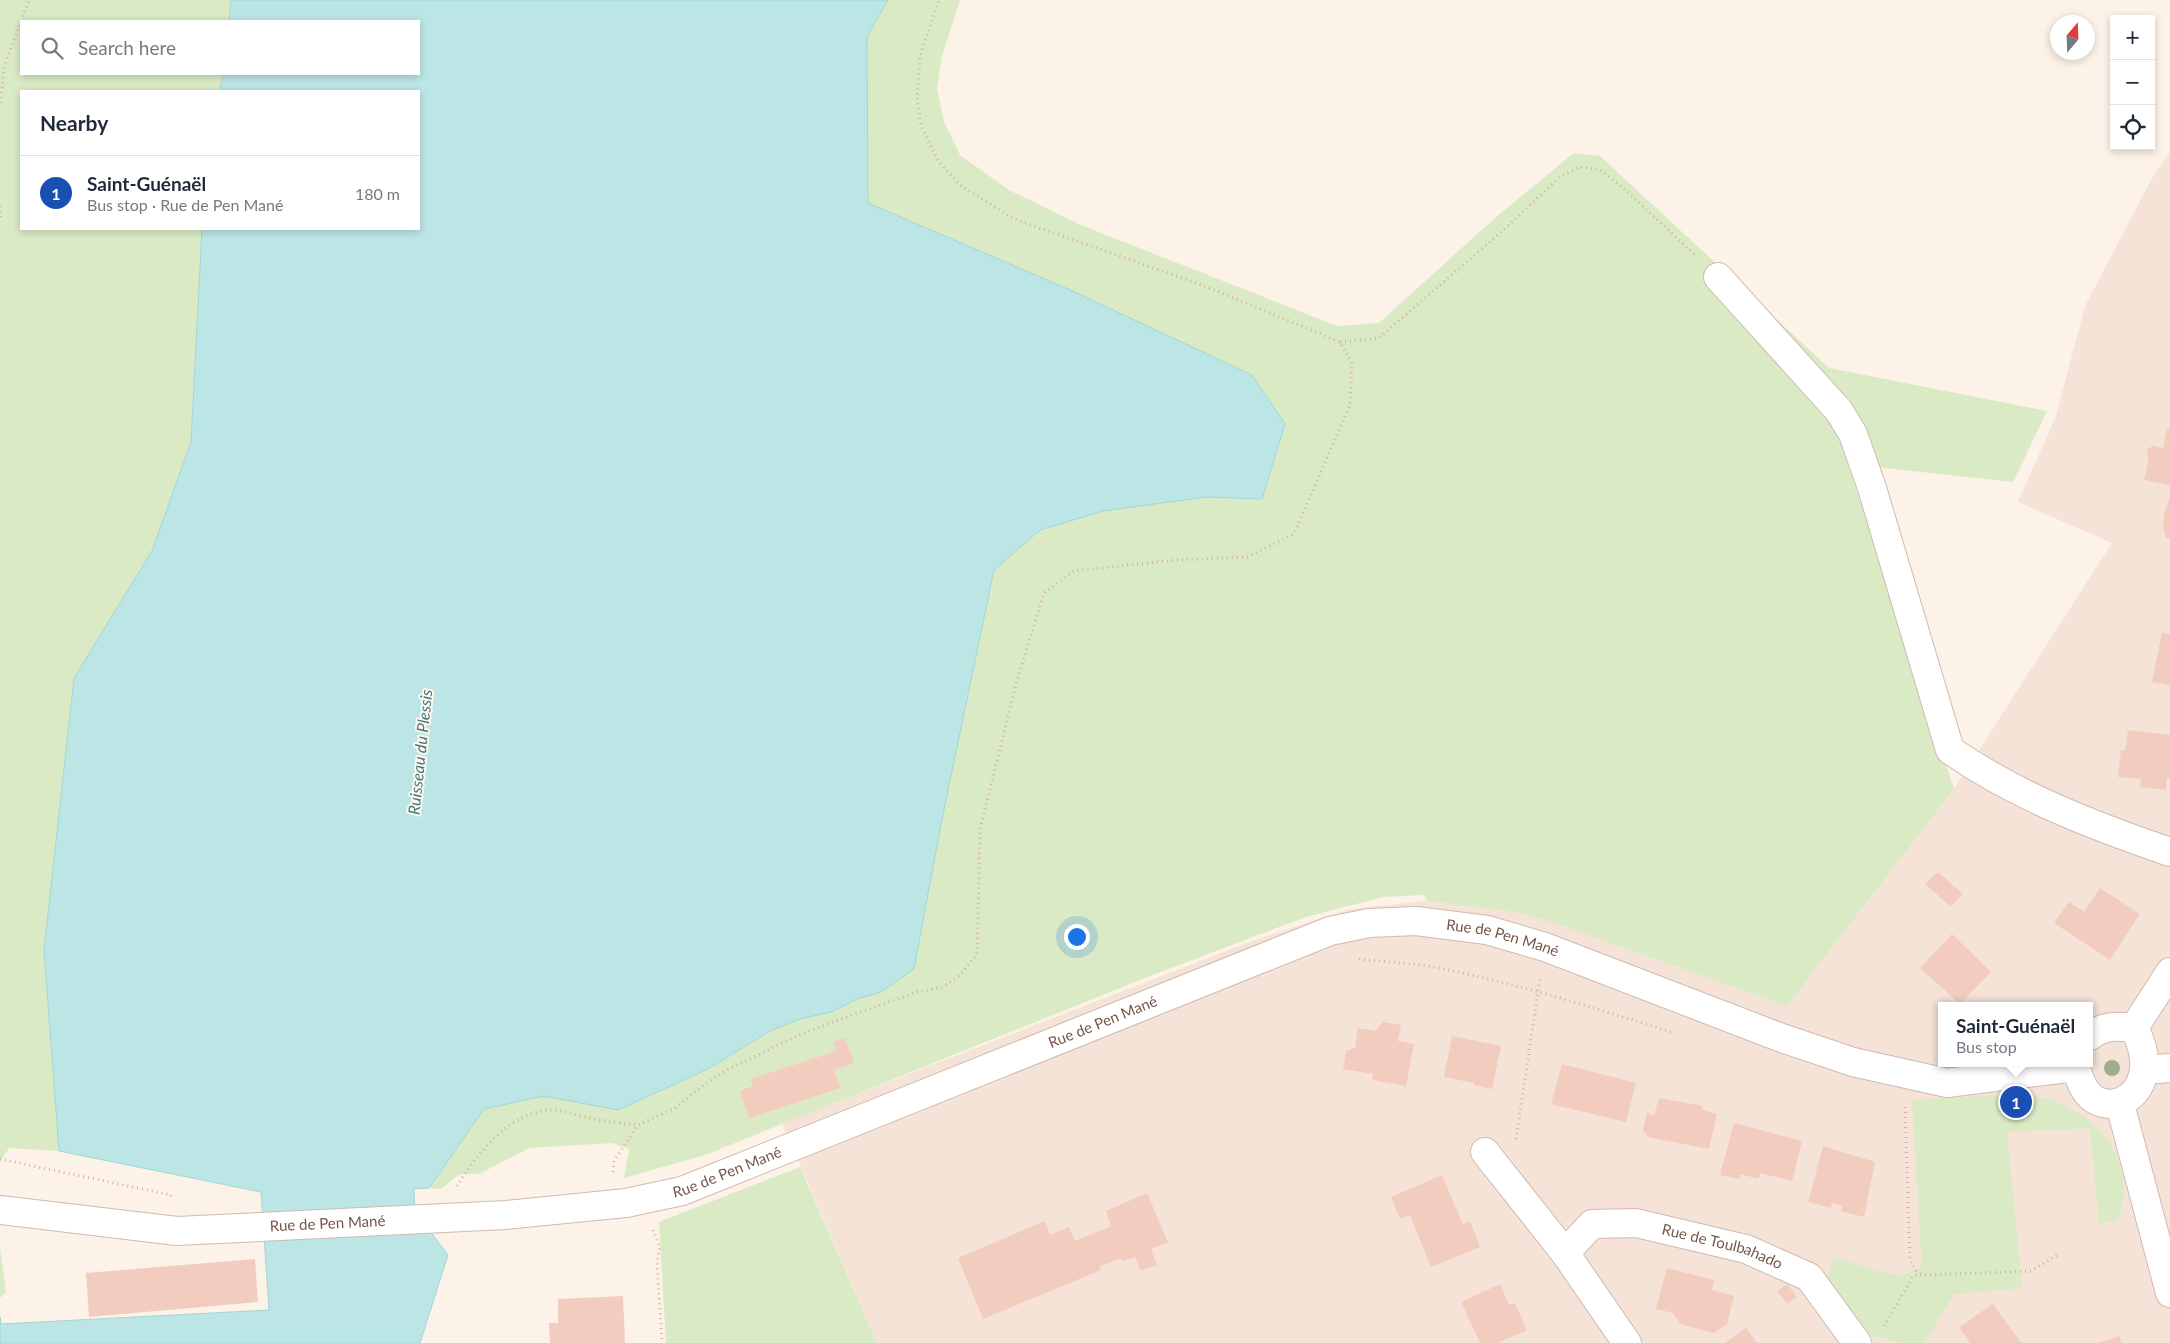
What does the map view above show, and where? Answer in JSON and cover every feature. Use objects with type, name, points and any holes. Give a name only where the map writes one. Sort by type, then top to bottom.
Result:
[{"type":"street","points":[[1718,277],[1839,411],[1853,434],[1872,488],[1950,750],[1984,774],[2075,816],[2170,852]]},
{"type":"street","name":"Rue de Pen Mané","points":[[0,1210],[177,1231],[460,1218],[626,1203],[682,1191],[1330,931],[1369,923],[1416,921],[1487,930],[1545,947],[1779,1037],[1853,1062],[1948,1083],[2062,1067]]},
{"type":"street","points":[[2134,1028],[2170,972]]},
{"type":"street","points":[[2077,1067],[2083,1087],[2098,1101],[2120,1104],[2136,1100],[2147,1092],[2163,1069],[2147,1042],[2134,1028],[2111,1026],[2097,1030],[2093,1033]]},
{"type":"street","points":[[2120,1104],[2170,1293]]},
{"type":"street","points":[[1491,1159],[1565,1253],[1627,1343]]},
{"type":"street","name":"Rue de Pen Mané","points":[[0,1194],[119,1223]]},
{"type":"street","name":"Rue de Toulbahado","points":[[1565,1253],[1592,1224],[1636,1223],[1746,1249],[1809,1278],[1857,1343]]},
{"type":"path","points":[[22,20],[29,0]]},
{"type":"path","points":[[938,0],[920,56],[917,97],[921,126],[939,162],[960,185],[1014,219],[1202,285],[1340,342],[1379,338],[1498,235],[1560,177],[1578,167],[1599,170],[1620,185],[1718,277]]},
{"type":"path","points":[[0,103],[6,64],[20,25]]},
{"type":"path","points":[[0,206],[0,217]]},
{"type":"path","points":[[662,1343],[656,1263],[660,1247],[650,1224],[626,1203],[612,1181],[614,1161],[638,1125],[675,1108],[705,1084],[729,1069],[799,1035],[917,992],[943,987],[960,975],[977,956],[980,830],[1016,680],[1044,593],[1074,571],[1176,560],[1247,557],[1294,534],[1350,405],[1352,364],[1340,342]]},
{"type":"path","points":[[1491,1159],[1516,1138],[1545,947]]},
{"type":"path","points":[[1904,1102],[1910,1260],[1918,1274]]},
{"type":"path","points":[[460,1218],[455,1193],[464,1175],[509,1124],[524,1116],[550,1110],[566,1111],[589,1118],[638,1125]]},
{"type":"path","points":[[0,1159],[171,1195],[177,1231]]},
{"type":"path","points":[[1883,1328],[1912,1278],[1918,1274],[1929,1276],[2031,1271],[2059,1254]]},
{"type":"shaded area","points":[[2170,152],[2170,1343],[877,1343],[782,1123],[1260,938],[1350,909],[1427,901],[1521,913],[1560,925],[1787,1006],[1954,789],[2112,543],[2018,502],[2056,416],[2085,306],[2151,180]]},
{"type":"green space","points":[[0,0],[231,0],[229,20],[20,20],[20,75],[223,75],[220,90],[20,90],[20,230],[202,230],[191,442],[152,551],[74,678],[44,950],[59,1151],[9,1148],[0,1162]]},
{"type":"green space","points":[[888,0],[960,0],[942,56],[937,89],[944,122],[960,155],[1009,190],[1081,225],[1337,326],[1379,323],[1496,217],[1574,153],[1600,156],[1829,368],[2047,411],[2013,482],[1848,464],[1954,789],[1787,1006],[1560,925],[1521,913],[1427,901],[1424,895],[1383,897],[1306,917],[1150,976],[705,1155],[624,1178],[629,1149],[612,1143],[529,1148],[479,1174],[460,1174],[441,1189],[429,1188],[484,1109],[544,1096],[618,1110],[708,1069],[770,1031],[800,1019],[831,1012],[857,999],[881,992],[914,969],[941,824],[994,570],[1040,530],[1103,511],[1206,497],[1262,499],[868,203],[867,37]]},
{"type":"green space","points":[[2027,1094],[2064,1105],[2094,1124],[2105,1137],[2121,1169],[2124,1193],[2118,1220],[2099,1224],[2090,1128],[2007,1132],[2022,1288],[1954,1294],[1925,1343],[1902,1343],[1870,1335],[1827,1276],[1834,1258],[1901,1276],[1922,1267],[1912,1100]]},
{"type":"green space","points":[[800,1167],[877,1343],[666,1343],[659,1222]]},
{"type":"green space","points":[[0,1248],[6,1292],[0,1298]]},
{"type":"water","name":"Ruisseau du Plessis","points":[[231,0],[888,0],[867,37],[868,203],[1068,289],[1252,375],[1285,424],[1262,499],[1206,497],[1103,511],[1040,530],[994,570],[941,824],[914,969],[881,992],[857,999],[831,1012],[800,1019],[770,1031],[708,1069],[618,1110],[544,1096],[484,1109],[429,1188],[414,1189],[415,1211],[448,1255],[420,1343],[0,1343],[0,1317],[1,1324],[269,1310],[261,1192],[59,1151],[44,950],[74,678],[152,551],[191,442],[202,230],[420,230],[420,90],[220,90],[223,75],[420,75],[420,20],[229,20]]},
{"type":"building","points":[[2167,428],[2170,429],[2170,485],[2144,480],[2148,463],[2147,449],[2153,446],[2163,448]]},
{"type":"building","points":[[2170,497],[2170,539],[2166,538],[2163,526],[2164,514]]},
{"type":"building","points":[[2162,632],[2170,634],[2170,685],[2152,682]]},
{"type":"building","points":[[2128,730],[2170,735],[2170,778],[2167,778],[2166,790],[2140,787],[2141,779],[2118,777],[2121,750],[2125,751]]},
{"type":"building","points":[[1938,872],[1963,894],[1951,907],[1925,884]]},
{"type":"building","points":[[2100,888],[2140,914],[2110,960],[2054,923],[2069,902],[2084,912]]},
{"type":"building","points":[[1952,934],[1991,972],[1962,1002],[1958,1002],[1920,968]]},
{"type":"building","points":[[1383,1022],[1401,1025],[1398,1041],[1414,1044],[1406,1086],[1372,1080],[1373,1074],[1343,1069],[1346,1051],[1355,1048],[1358,1028],[1376,1031]]},
{"type":"building","points":[[1452,1036],[1501,1046],[1492,1089],[1444,1077]]},
{"type":"building","points":[[845,1038],[854,1063],[834,1070],[840,1088],[749,1118],[740,1091],[753,1086],[751,1079],[836,1051],[833,1042]]},
{"type":"building","points":[[1562,1064],[1636,1083],[1626,1122],[1551,1104]]},
{"type":"building","points":[[1659,1098],[1698,1105],[1703,1107],[1702,1110],[1717,1114],[1709,1149],[1648,1137],[1643,1130],[1647,1113],[1654,1115]]},
{"type":"building","points":[[1734,1123],[1802,1141],[1792,1181],[1760,1173],[1759,1179],[1740,1174],[1739,1179],[1720,1175]]},
{"type":"building","points":[[1823,1146],[1875,1162],[1864,1217],[1841,1211],[1842,1206],[1832,1203],[1831,1208],[1808,1202]]},
{"type":"building","points":[[1442,1175],[1463,1224],[1470,1221],[1480,1247],[1431,1267],[1410,1215],[1400,1219],[1391,1197]]},
{"type":"building","points":[[1147,1193],[1168,1242],[1151,1249],[1157,1265],[1141,1271],[1135,1257],[1123,1261],[1120,1259],[1100,1266],[1101,1270],[983,1319],[958,1258],[1045,1221],[1050,1235],[1069,1227],[1075,1241],[1111,1226],[1106,1211]]},
{"type":"building","points":[[255,1259],[258,1302],[89,1317],[86,1273]]},
{"type":"building","points":[[1667,1268],[1714,1280],[1712,1290],[1734,1296],[1727,1324],[1714,1333],[1680,1324],[1673,1313],[1656,1309]]},
{"type":"building","points":[[1500,1284],[1509,1305],[1515,1303],[1527,1330],[1497,1343],[1480,1343],[1461,1302]]},
{"type":"building","points":[[1787,1284],[1797,1297],[1787,1304],[1777,1291]]},
{"type":"building","points":[[623,1296],[625,1343],[550,1343],[549,1323],[558,1323],[558,1299]]},
{"type":"building","points":[[1993,1304],[2021,1343],[1970,1343],[1959,1327]]},
{"type":"building","points":[[1746,1328],[1757,1343],[1725,1343]]},
{"type":"building","points":[[2119,1336],[2122,1343],[2099,1343]]},
{"type":"place","name":"Saint-Guénaël","points":[[2016,1102]]}]
